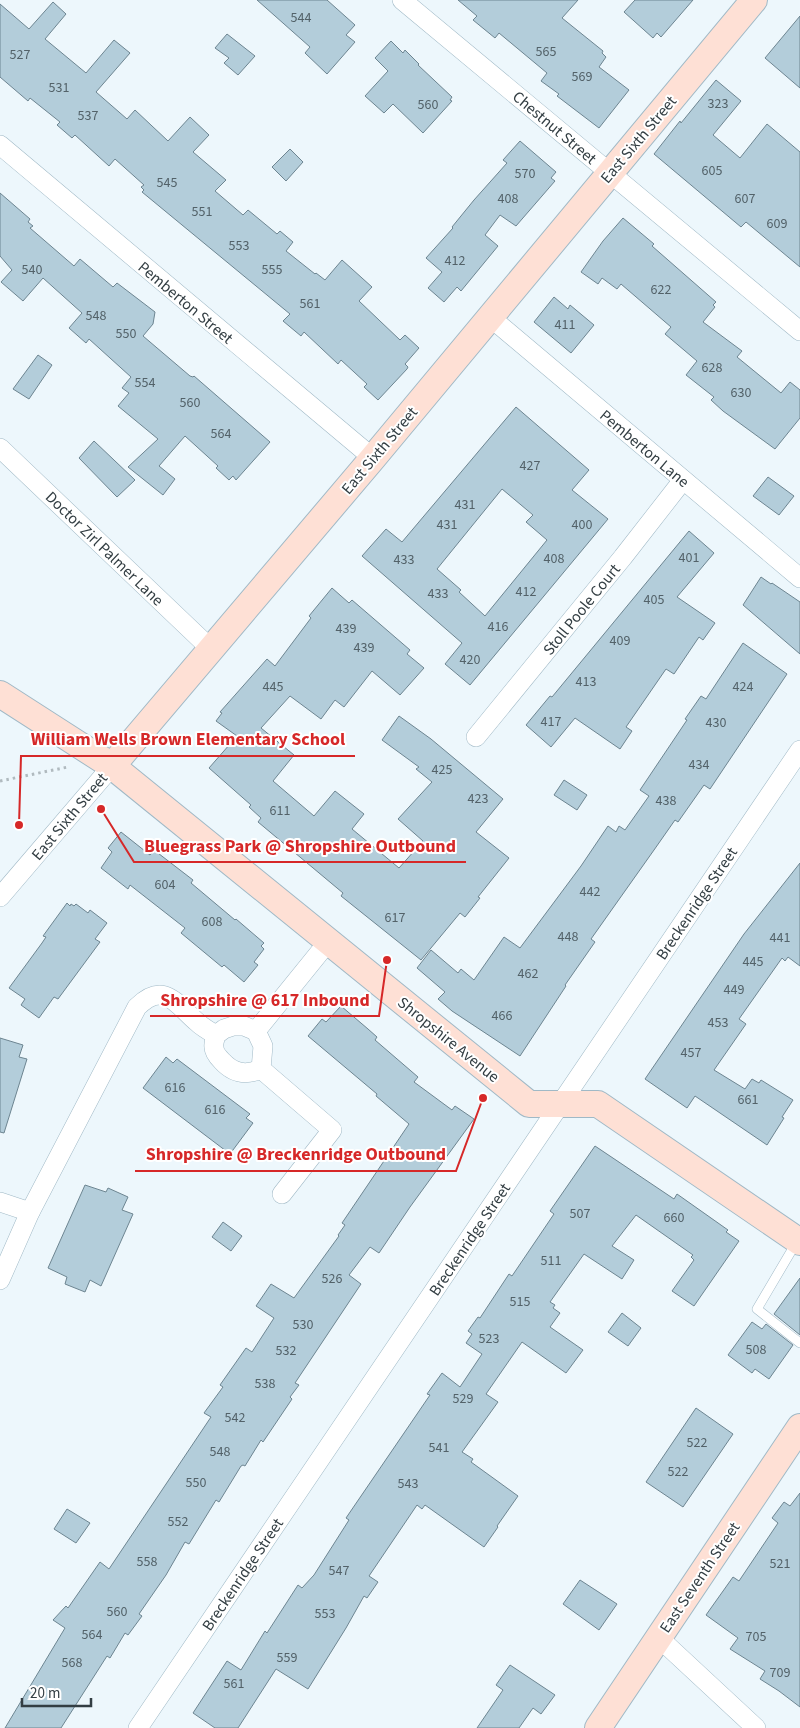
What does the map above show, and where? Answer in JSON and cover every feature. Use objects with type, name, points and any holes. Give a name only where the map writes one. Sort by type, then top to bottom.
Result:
[{"type":"street","name":"Chestnut Street","points":[[402,0],[800,330]]},
{"type":"street","name":"East Sixth Street","points":[[0,897],[373,458],[754,0]]},
{"type":"street","name":"Pemberton Street","points":[[0,145],[373,458]]},
{"type":"street","name":"Pemberton Lane","points":[[490,318],[800,578]]},
{"type":"street","name":"Doctor Zirl Palmer Lane","points":[[0,448],[211,649]]},
{"type":"street","name":"Stoll Poole Court","points":[[476,737],[623,557],[683,480]]},
{"type":"street","name":"Shropshire Avenue","points":[[0,694],[112,766],[529,1104],[598,1104],[798,1241]]},
{"type":"street","name":"Breckenridge Street","points":[[138,1728],[800,750]]},
{"type":"street","points":[[256,1031],[328,942]]},
{"type":"street","points":[[0,1280],[30,1212],[137,1007],[147,997],[158,994],[171,997],[197,1023],[216,1035]]},
{"type":"street","points":[[233,1026],[244,1026],[256,1031],[263,1046],[261,1069],[246,1073],[237,1072],[227,1067],[218,1057],[213,1046],[216,1035],[224,1029],[233,1026]]},
{"type":"street","points":[[261,1069],[332,1130],[282,1194]]},
{"type":"street","points":[[0,1202],[30,1212]]},
{"type":"street","name":"East Seventh Street","points":[[598,1728],[800,1427]]},
{"type":"street","points":[[658,1637],[756,1728]]},
{"type":"lane","points":[[798,1241],[757,1309],[800,1343]]},
{"type":"path","points":[[0,781],[76,766]]},
{"type":"building","points":[[257,0],[327,0],[355,25],[346,35],[355,42],[327,74],[305,53],[310,47]]},
{"type":"building","points":[[458,0],[578,0],[562,18],[603,51],[602,53],[606,57],[599,67],[629,90],[599,128],[557,96],[559,94],[541,81],[547,73],[499,33],[495,38],[473,20],[477,16]]},
{"type":"building","points":[[635,0],[693,0],[661,37],[657,33],[653,38],[624,12]]},
{"type":"building","points":[[53,2],[66,14],[45,39],[86,73],[114,40],[130,53],[96,92],[127,119],[135,110],[168,141],[190,117],[209,135],[193,152],[226,180],[215,191],[243,215],[248,210],[277,234],[280,231],[293,242],[286,251],[315,274],[325,280],[342,260],[372,287],[359,301],[400,340],[405,335],[419,348],[405,364],[408,367],[407,369],[378,400],[364,387],[367,384],[341,360],[338,364],[304,332],[301,336],[283,321],[290,314],[142,192],[144,190],[141,187],[144,185],[115,159],[109,166],[75,135],[72,138],[57,125],[60,122],[30,98],[28,101],[0,77],[0,4],[29,29]]},
{"type":"building","points":[[800,16],[800,88],[765,58]]},
{"type":"building","points":[[227,34],[255,56],[238,75],[224,63],[229,58],[215,48]]},
{"type":"building","points":[[391,41],[403,53],[405,50],[452,97],[450,100],[452,101],[423,133],[393,104],[384,113],[365,96],[388,71],[375,58]]},
{"type":"building","points":[[716,80],[741,101],[713,135],[740,158],[767,124],[800,152],[800,267],[746,222],[741,227],[654,154]]},
{"type":"building","points":[[520,141],[556,172],[551,178],[555,181],[516,226],[500,215],[485,235],[498,246],[461,291],[457,287],[444,302],[428,288],[442,272],[426,258],[507,163],[503,160]]},
{"type":"building","points":[[290,149],[303,162],[286,181],[272,167]]},
{"type":"building","points":[[0,193],[30,219],[28,222],[33,226],[30,228],[74,266],[80,259],[113,287],[117,283],[155,312],[153,324],[143,336],[190,376],[194,376],[270,442],[236,480],[233,476],[229,480],[216,468],[218,466],[185,436],[159,466],[175,479],[163,495],[128,467],[158,439],[118,406],[129,393],[122,388],[131,377],[89,339],[86,343],[69,328],[82,313],[43,278],[23,301],[1,282],[12,270],[0,256]]},
{"type":"building","points":[[623,218],[716,302],[713,305],[715,307],[703,322],[742,351],[737,357],[781,393],[790,382],[800,390],[800,418],[775,449],[723,411],[711,400],[714,397],[686,375],[697,361],[665,334],[671,327],[621,284],[617,289],[602,278],[598,284],[581,272],[603,241]]},
{"type":"building","points":[[554,297],[568,309],[570,305],[594,325],[571,353],[534,322]]},
{"type":"building","points":[[38,355],[52,365],[29,399],[13,389]]},
{"type":"building","points":[[516,407],[589,470],[572,490],[608,519],[470,685],[445,664],[462,643],[362,556],[386,529],[402,542]],"holes":[[[502,489],[533,515],[526,522],[547,540],[485,616],[459,592],[461,590],[437,569]]]},
{"type":"building","points":[[94,441],[135,480],[117,497],[79,458]]},
{"type":"building","points":[[768,477],[794,496],[779,515],[753,496]]},
{"type":"building","points":[[689,531],[714,553],[677,597],[715,623],[703,640],[699,637],[674,674],[666,669],[626,727],[632,731],[620,749],[575,718],[551,747],[526,725],[550,696],[552,697]]},
{"type":"building","points":[[761,577],[800,602],[800,654],[743,605]]},
{"type":"building","points":[[332,588],[349,603],[352,600],[410,650],[407,654],[424,668],[400,695],[372,671],[344,707],[335,700],[321,719],[290,696],[261,728],[294,755],[273,781],[314,816],[335,791],[364,814],[352,829],[399,868],[423,841],[398,819],[432,782],[416,769],[419,767],[382,740],[399,716],[431,739],[503,799],[476,832],[509,858],[478,897],[480,898],[465,917],[460,913],[421,960],[341,896],[343,893],[258,822],[261,818],[249,807],[251,805],[209,768],[237,736],[216,721],[222,713],[220,712],[267,659],[275,666],[311,618],[309,616]]},
{"type":"building","points":[[743,643],[787,674],[710,789],[704,785],[678,822],[675,820],[591,939],[595,942],[520,1056],[452,1011],[438,999],[445,992],[417,968],[431,950],[458,973],[461,969],[474,980],[504,937],[520,948],[581,866],[608,826],[616,832],[619,826],[625,830],[649,796],[640,790],[701,696],[706,699]]},
{"type":"building","points":[[564,780],[587,795],[577,810],[554,795]]},
{"type":"building","points":[[121,832],[150,855],[154,850],[193,880],[191,883],[264,943],[261,946],[264,949],[254,962],[258,965],[244,982],[224,965],[222,967],[181,933],[185,928],[130,885],[128,889],[101,868],[112,852],[108,848]]},
{"type":"building","points":[[800,863],[800,966],[788,957],[785,961],[782,958],[739,1019],[746,1024],[714,1070],[745,1089],[752,1079],[759,1083],[761,1080],[793,1100],[767,1145],[695,1096],[687,1108],[645,1079],[744,934]]},
{"type":"building","points":[[67,903],[70,906],[71,904],[74,906],[76,904],[88,913],[90,910],[107,923],[95,939],[100,942],[58,999],[54,997],[39,1018],[21,1005],[25,999],[9,988],[42,943],[46,937],[43,936]]},
{"type":"building","points":[[341,1006],[377,1037],[375,1040],[418,1077],[414,1082],[452,1110],[455,1106],[474,1119],[379,1253],[370,1247],[349,1275],[361,1284],[295,1383],[299,1385],[290,1397],[292,1399],[263,1442],[261,1440],[245,1466],[241,1466],[219,1502],[216,1500],[189,1544],[185,1542],[166,1575],[139,1614],[142,1616],[128,1635],[125,1633],[110,1658],[107,1656],[61,1728],[5,1728],[65,1628],[53,1620],[66,1606],[68,1608],[100,1562],[109,1569],[211,1417],[204,1413],[223,1387],[220,1385],[246,1348],[252,1352],[274,1318],[256,1306],[271,1284],[294,1298],[339,1236],[345,1225],[342,1223],[409,1124],[376,1096],[377,1094],[308,1036],[322,1019],[326,1022]]},
{"type":"building","points":[[0,1038],[23,1045],[19,1057],[27,1059],[4,1133],[0,1132]]},
{"type":"building","points":[[166,1057],[173,1063],[177,1059],[250,1114],[246,1118],[253,1123],[230,1154],[143,1088]]},
{"type":"building","points":[[595,1146],[674,1199],[677,1194],[728,1230],[726,1232],[739,1241],[694,1306],[672,1291],[694,1260],[691,1257],[693,1255],[636,1215],[612,1246],[634,1260],[622,1279],[584,1254],[550,1302],[555,1305],[553,1308],[560,1313],[550,1327],[583,1350],[566,1373],[522,1342],[486,1394],[498,1402],[462,1452],[473,1459],[471,1462],[518,1496],[484,1547],[425,1505],[422,1509],[417,1505],[369,1576],[378,1582],[367,1598],[364,1596],[308,1689],[276,1669],[238,1728],[215,1728],[193,1713],[227,1661],[241,1670],[265,1631],[267,1633],[298,1585],[302,1588],[314,1575],[349,1520],[346,1518],[430,1395],[427,1394],[442,1373],[460,1387],[482,1354],[466,1343],[472,1334],[468,1331],[478,1317],[480,1318],[509,1274],[512,1276],[554,1214],[550,1211]]},
{"type":"building","points":[[85,1185],[106,1192],[108,1188],[128,1197],[122,1210],[133,1214],[101,1286],[90,1280],[85,1292],[65,1284],[67,1277],[48,1268]]},
{"type":"building","points":[[223,1222],[242,1236],[231,1251],[212,1237]]},
{"type":"building","points":[[800,1278],[800,1335],[774,1314]]},
{"type":"building","points":[[622,1313],[641,1328],[628,1346],[608,1332]]},
{"type":"building","points":[[752,1322],[762,1329],[766,1324],[793,1345],[769,1379],[755,1369],[752,1373],[728,1355]]},
{"type":"building","points":[[696,1408],[733,1434],[683,1507],[646,1482]]},
{"type":"building","points":[[800,1493],[800,1707],[760,1679],[765,1671],[730,1649],[738,1638],[706,1615],[733,1577],[739,1581],[778,1523],[772,1518],[784,1502],[790,1506]]},
{"type":"building","points":[[67,1509],[90,1523],[76,1543],[54,1529]]},
{"type":"building","points":[[580,1580],[617,1604],[599,1630],[563,1604]]},
{"type":"building","points":[[510,1665],[555,1695],[541,1714],[533,1708],[519,1728],[477,1728],[503,1690],[496,1685]]},
{"type":"place","name":"Bluegrass Park @ Shropshire Outbound","points":[[101,809]]},
{"type":"place","name":"William Wells Brown Elementary School","points":[[19,825]]},
{"type":"place","name":"Shropshire @ 617 Inbound","points":[[387,960]]},
{"type":"place","name":"Shropshire @ Breckenridge Outbound","points":[[483,1098]]}]
